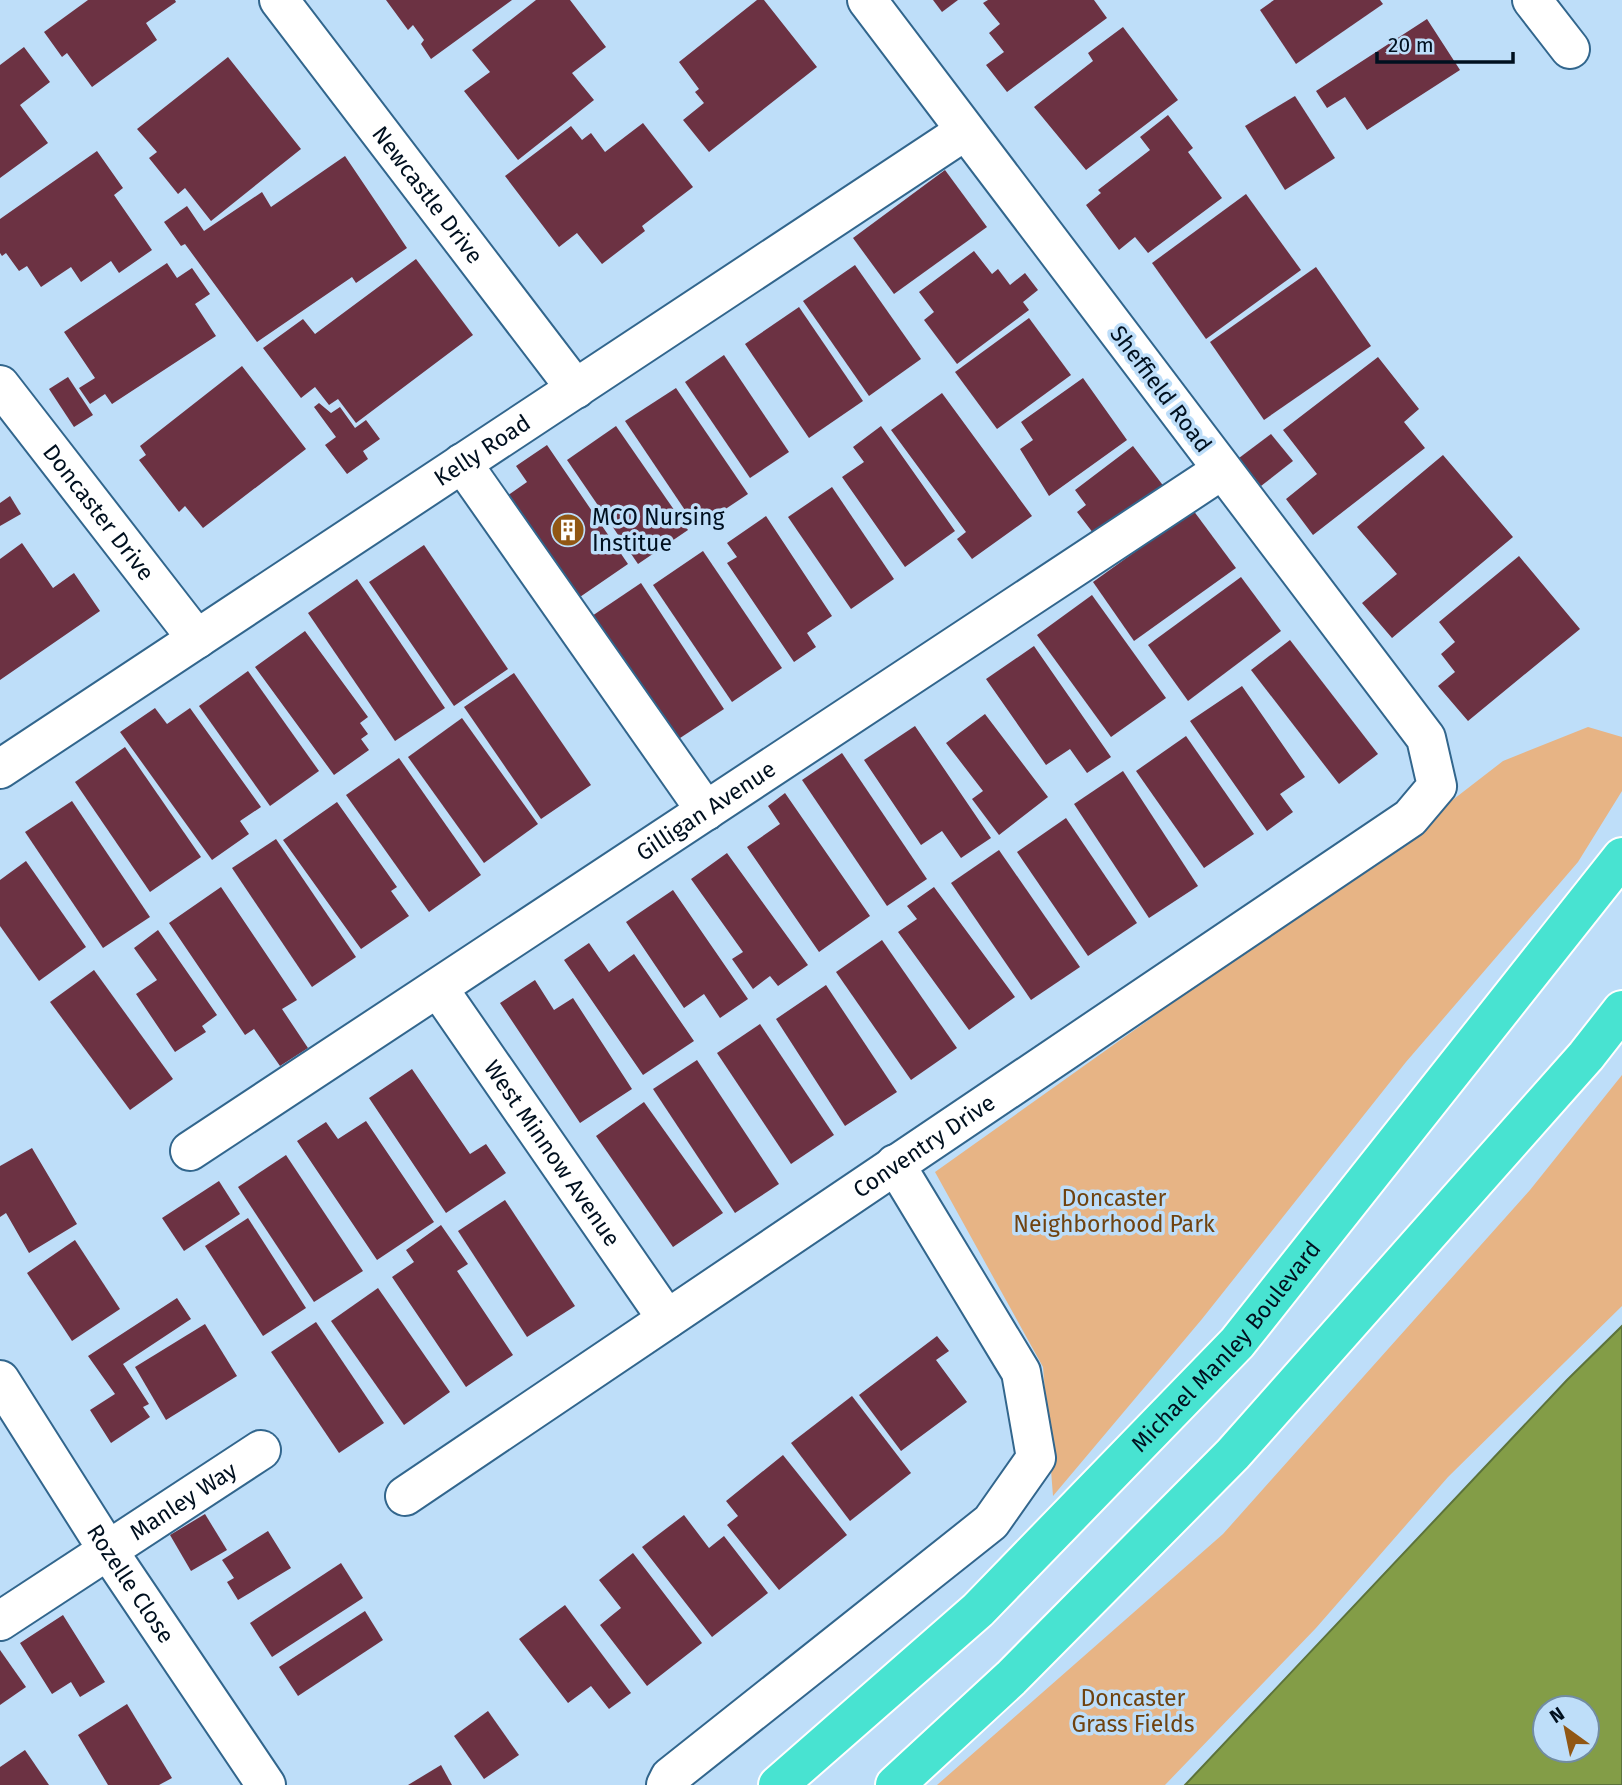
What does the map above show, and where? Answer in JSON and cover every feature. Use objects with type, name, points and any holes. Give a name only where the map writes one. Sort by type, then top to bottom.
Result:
[{"type":"highway","name":"Michael Manley Boulevard","points":[[778,1785],[978,1610],[1237,1343],[1622,857]]},
{"type":"highway","points":[[895,1785],[1010,1678],[1233,1454],[1586,1056],[1622,1010]]},
{"type":"street","name":"Newcastle Drive","points":[[279,0],[576,389]]},
{"type":"street","name":"Sheffield Road","points":[[867,0],[1426,738],[1437,786]]},
{"type":"street","points":[[1532,0],[1570,48]]},
{"type":"street","name":"Kelly Road","points":[[0,769],[965,131]]},
{"type":"street","name":"Doncaster Drive","points":[[0,385],[197,639]]},
{"type":"street","points":[[463,463],[706,811]]},
{"type":"street","name":"Gilligan Avenue","points":[[190,1151],[1222,470]]},
{"type":"street","name":"Conventry Drive","points":[[405,1496],[1409,818],[1437,786]]},
{"type":"street","name":"West Minnow Avenue","points":[[438,988],[667,1319]]},
{"type":"street","points":[[666,1785],[670,1777],[991,1522],[1036,1458],[1021,1372],[895,1164]]},
{"type":"street","name":"Rozelle Close","points":[[0,1380],[109,1552],[266,1785]]},
{"type":"street","name":"Manley Way","points":[[0,1621],[261,1450]]},
{"type":"green space","name":"Doncaster Neighborhood Park","points":[[1588,727],[1622,737],[1622,791],[1578,862],[1406,1062],[1202,1319],[1053,1496],[1043,1367],[935,1172],[1397,843],[1503,761]]},
{"type":"green space","name":"Doncaster Grass Fields","points":[[1622,1075],[1622,1306],[1448,1477],[1316,1628],[1165,1785],[937,1785],[1223,1534],[1530,1190]]},
{"type":"shaded area","points":[[1622,1326],[1622,1785],[1185,1785],[1567,1380]]},
{"type":"building","points":[[88,0],[176,2],[146,23],[157,40],[92,87],[67,53],[62,57],[44,32]]},
{"type":"building","points":[[386,0],[512,0],[431,59],[421,44],[424,40],[413,25],[408,30]]},
{"type":"building","points":[[536,0],[570,0],[606,47],[572,73],[594,100],[518,160],[464,91],[490,72],[472,50]]},
{"type":"building","points":[[757,0],[764,0],[817,67],[709,152],[683,120],[704,103],[695,92],[699,89],[679,62]]},
{"type":"building","points":[[933,0],[958,0],[942,12]]},
{"type":"building","points":[[988,0],[1094,0],[1107,18],[1007,92],[986,65],[1004,52],[989,33],[1000,24],[983,3]]},
{"type":"building","points":[[1274,0],[1380,0],[1383,4],[1296,64],[1260,10]]},
{"type":"building","points":[[1427,19],[1460,70],[1367,130],[1345,97],[1327,108],[1316,91]]},
{"type":"building","points":[[1123,27],[1178,100],[1086,170],[1034,107],[1093,61],[1088,53]]},
{"type":"building","points":[[24,47],[50,82],[20,105],[48,143],[0,178],[0,65]]},
{"type":"building","points":[[228,57],[301,149],[211,221],[185,188],[178,194],[149,158],[157,152],[137,129]]},
{"type":"building","points":[[1295,96],[1335,158],[1285,190],[1245,126]]},
{"type":"building","points":[[1168,115],[1193,148],[1188,152],[1222,198],[1148,253],[1135,237],[1119,250],[1086,205],[1101,193],[1098,190],[1150,150],[1140,137]]},
{"type":"building","points":[[643,123],[693,187],[642,226],[645,231],[602,264],[577,233],[559,247],[505,176],[571,126],[582,140],[591,133],[605,152]]},
{"type":"building","points":[[97,151],[123,188],[114,195],[152,250],[119,273],[111,261],[81,282],[71,267],[41,287],[27,266],[19,271],[6,253],[2,256],[0,253],[0,219]]},
{"type":"building","points":[[345,156],[407,248],[356,283],[352,277],[257,342],[185,244],[181,246],[164,222],[187,206],[204,231],[262,192],[271,207]]},
{"type":"building","points":[[945,170],[987,227],[894,294],[853,238]]},
{"type":"building","points":[[1246,194],[1301,270],[1206,339],[1152,263]]},
{"type":"building","points":[[974,251],[992,274],[998,269],[1010,285],[1025,273],[1038,290],[1023,302],[1029,310],[957,364],[924,320],[934,312],[919,292]]},
{"type":"building","points":[[416,259],[473,335],[356,423],[338,399],[329,405],[315,387],[301,398],[263,348],[303,319],[315,334]]},
{"type":"building","points":[[167,263],[177,278],[192,268],[210,294],[195,304],[216,336],[112,404],[105,394],[90,404],[79,388],[95,378],[64,332]]},
{"type":"building","points":[[855,265],[921,359],[869,396],[803,301]]},
{"type":"building","points":[[1316,267],[1371,346],[1264,420],[1210,342]]},
{"type":"building","points":[[799,307],[863,401],[809,438],[745,344]]},
{"type":"building","points":[[1029,318],[1071,375],[997,429],[955,372]]},
{"type":"building","points":[[724,355],[789,452],[750,478],[685,382]]},
{"type":"building","points":[[1378,357],[1419,409],[1404,422],[1425,448],[1313,535],[1286,499],[1317,474],[1283,430]]},
{"type":"building","points":[[242,366],[306,449],[203,528],[185,506],[179,512],[139,460],[146,455],[140,446]]},
{"type":"building","points":[[68,377],[93,415],[74,427],[49,389]]},
{"type":"building","points":[[1083,378],[1127,440],[1049,496],[1020,449],[1033,440],[1021,422]]},
{"type":"building","points":[[676,388],[748,494],[697,528],[625,421]]},
{"type":"building","points":[[942,393],[1032,516],[972,559],[957,539],[966,532],[891,430]]},
{"type":"building","points":[[319,403],[331,413],[340,407],[355,428],[366,420],[380,439],[363,451],[368,459],[347,474],[325,445],[336,437],[314,407]]},
{"type":"building","points":[[616,426],[688,530],[638,564],[567,460]]},
{"type":"building","points":[[881,426],[955,531],[905,567],[842,477],[864,462],[853,447]]},
{"type":"building","points":[[1271,434],[1293,461],[1261,486],[1239,458]]},
{"type":"building","name":"MCO Nursing Institue","points":[[547,445],[628,564],[577,599],[507,496],[527,482],[516,466]]},
{"type":"building","points":[[1133,446],[1168,492],[1100,542],[1077,512],[1086,505],[1075,490]]},
{"type":"building","points":[[1443,455],[1513,537],[1392,638],[1362,603],[1397,574],[1357,527]]},
{"type":"building","points":[[832,487],[894,579],[851,609],[788,517]]},
{"type":"building","points":[[10,496],[21,514],[0,526],[0,503]]},
{"type":"building","points":[[1193,510],[1236,568],[1134,641],[1093,582]]},
{"type":"building","points":[[766,516],[832,616],[807,633],[816,647],[794,662],[727,563],[737,557],[727,543]]},
{"type":"building","points":[[22,543],[53,588],[74,573],[100,611],[0,680],[0,559]]},
{"type":"building","points":[[424,545],[508,669],[454,706],[369,582]]},
{"type":"building","points":[[703,551],[782,668],[732,702],[653,585]]},
{"type":"building","points":[[1519,556],[1580,629],[1468,721],[1438,686],[1455,672],[1441,654],[1455,642],[1439,622]]},
{"type":"building","points":[[1241,577],[1281,631],[1188,701],[1148,645]]},
{"type":"building","points":[[357,579],[445,708],[395,741],[308,613]]},
{"type":"building","points":[[641,583],[724,709],[671,744],[589,618]]},
{"type":"building","points":[[1092,595],[1166,698],[1111,737],[1037,635]]},
{"type":"building","points":[[305,631],[368,717],[360,723],[368,734],[361,739],[369,750],[334,775],[255,667]]},
{"type":"building","points":[[1290,640],[1378,754],[1339,784],[1251,670]]},
{"type":"building","points":[[1034,646],[1111,757],[1087,773],[1070,749],[1046,765],[986,679]]},
{"type":"building","points":[[248,671],[319,771],[270,806],[199,706]]},
{"type":"building","points":[[514,673],[591,785],[541,819],[464,707]]},
{"type":"building","points":[[1242,686],[1305,777],[1280,794],[1293,812],[1267,831],[1190,721]]},
{"type":"building","points":[[155,708],[167,724],[190,708],[261,807],[240,821],[249,834],[212,860],[120,732]]},
{"type":"building","points":[[985,714],[1048,797],[999,835],[972,799],[983,791],[946,743]]},
{"type":"building","points":[[462,718],[538,824],[484,863],[408,757]]},
{"type":"building","points":[[915,726],[991,838],[961,858],[942,831],[921,845],[864,760]]},
{"type":"building","points":[[1186,736],[1254,834],[1204,868],[1136,771]]},
{"type":"building","points":[[125,747],[201,857],[150,892],[75,782]]},
{"type":"building","points":[[842,753],[927,879],[887,906],[802,780]]},
{"type":"building","points":[[399,758],[481,875],[429,912],[346,795]]},
{"type":"building","points":[[1123,771],[1198,886],[1149,918],[1074,804]]},
{"type":"building","points":[[785,793],[870,916],[819,952],[747,847],[780,824],[768,806]]},
{"type":"building","points":[[72,801],[150,917],[103,948],[25,832]]},
{"type":"building","points":[[337,802],[397,887],[391,891],[409,916],[361,949],[283,840]]},
{"type":"building","points":[[1066,818],[1137,923],[1088,956],[1017,852]]},
{"type":"building","points":[[276,839],[356,957],[312,987],[232,868]]},
{"type":"building","points":[[999,850],[1080,967],[1031,1000],[951,883]]},
{"type":"building","points":[[727,853],[808,965],[778,986],[770,976],[753,989],[732,959],[743,952],[691,879]]},
{"type":"building","points":[[26,861],[86,947],[39,981],[0,926],[0,880]]},
{"type":"building","points":[[221,887],[297,1000],[282,1009],[308,1048],[280,1066],[254,1029],[245,1035],[169,923]]},
{"type":"building","points":[[934,887],[1015,997],[969,1030],[898,932],[917,919],[907,906]]},
{"type":"building","points":[[673,890],[748,999],[720,1018],[704,994],[684,1008],[626,922]]},
{"type":"building","points":[[158,930],[217,1015],[202,1026],[206,1032],[175,1052],[136,994],[157,980],[134,948]]},
{"type":"building","points":[[882,940],[957,1048],[911,1080],[836,972]]},
{"type":"building","points":[[589,943],[609,972],[634,954],[694,1041],[643,1075],[564,960]]},
{"type":"building","points":[[94,970],[173,1079],[130,1110],[50,1002]]},
{"type":"building","points":[[535,980],[554,1010],[573,998],[632,1089],[580,1123],[500,1003]]},
{"type":"building","points":[[826,985],[897,1092],[845,1126],[776,1019]]},
{"type":"building","points":[[760,1024],[834,1135],[791,1164],[717,1053]]},
{"type":"building","points":[[697,1060],[779,1184],[735,1213],[653,1089]]},
{"type":"building","points":[[412,1069],[470,1154],[486,1144],[506,1173],[446,1213],[369,1098]]},
{"type":"building","points":[[644,1102],[723,1213],[673,1247],[596,1136]]},
{"type":"building","points":[[366,1121],[434,1222],[377,1260],[297,1141],[326,1122],[338,1139]]},
{"type":"building","points":[[32,1148],[77,1224],[29,1253],[6,1213],[0,1217],[0,1166]]},
{"type":"building","points":[[286,1155],[363,1271],[314,1302],[238,1187]]},
{"type":"building","points":[[219,1181],[240,1214],[184,1251],[162,1218]]},
{"type":"building","points":[[505,1200],[575,1306],[527,1337],[458,1231]]},
{"type":"building","points":[[248,1218],[306,1308],[263,1336],[205,1246]]},
{"type":"building","points":[[441,1225],[468,1264],[457,1271],[513,1355],[466,1387],[392,1277],[414,1262],[406,1250]]},
{"type":"building","points":[[75,1240],[120,1309],[72,1341],[27,1273]]},
{"type":"building","points":[[378,1288],[450,1392],[404,1425],[331,1321]]},
{"type":"building","points":[[177,1298],[191,1319],[123,1364],[149,1404],[143,1407],[150,1417],[111,1443],[90,1410],[115,1394],[88,1356]]},
{"type":"building","points":[[316,1322],[384,1423],[339,1453],[271,1352]]},
{"type":"building","points":[[205,1324],[237,1376],[166,1420],[135,1367]]},
{"type":"building","points":[[937,1336],[949,1351],[936,1360],[967,1402],[901,1451],[859,1395]]},
{"type":"building","points":[[852,1396],[911,1473],[850,1521],[791,1443]]},
{"type":"building","points":[[783,1455],[847,1535],[779,1590],[727,1525],[738,1516],[726,1501]]},
{"type":"building","points":[[205,1514],[227,1550],[191,1571],[170,1535]]},
{"type":"building","points":[[684,1515],[709,1548],[724,1536],[768,1593],[712,1637],[642,1547]]},
{"type":"building","points":[[268,1531],[291,1568],[238,1600],[227,1582],[234,1578],[222,1560]]},
{"type":"building","points":[[633,1553],[702,1643],[647,1686],[600,1625],[621,1608],[599,1580]]},
{"type":"building","points":[[341,1563],[363,1598],[272,1657],[250,1623]]},
{"type":"building","points":[[565,1605],[631,1693],[609,1709],[591,1686],[568,1703],[519,1639]]},
{"type":"building","points":[[365,1611],[383,1640],[298,1696],[279,1667]]},
{"type":"building","points":[[63,1615],[105,1682],[80,1697],[71,1682],[52,1694],[20,1643]]},
{"type":"building","points":[[0,1650],[26,1687],[0,1705]]},
{"type":"building","points":[[127,1704],[172,1778],[159,1785],[108,1785],[78,1735]]},
{"type":"building","points":[[488,1711],[519,1755],[484,1779],[454,1736]]},
{"type":"building","points":[[25,1750],[49,1785],[0,1785],[0,1767]]},
{"type":"building","points":[[441,1765],[452,1785],[408,1785]]},
{"type":"place","name":"MCO Nursing Institue","points":[[568,530]]}]
